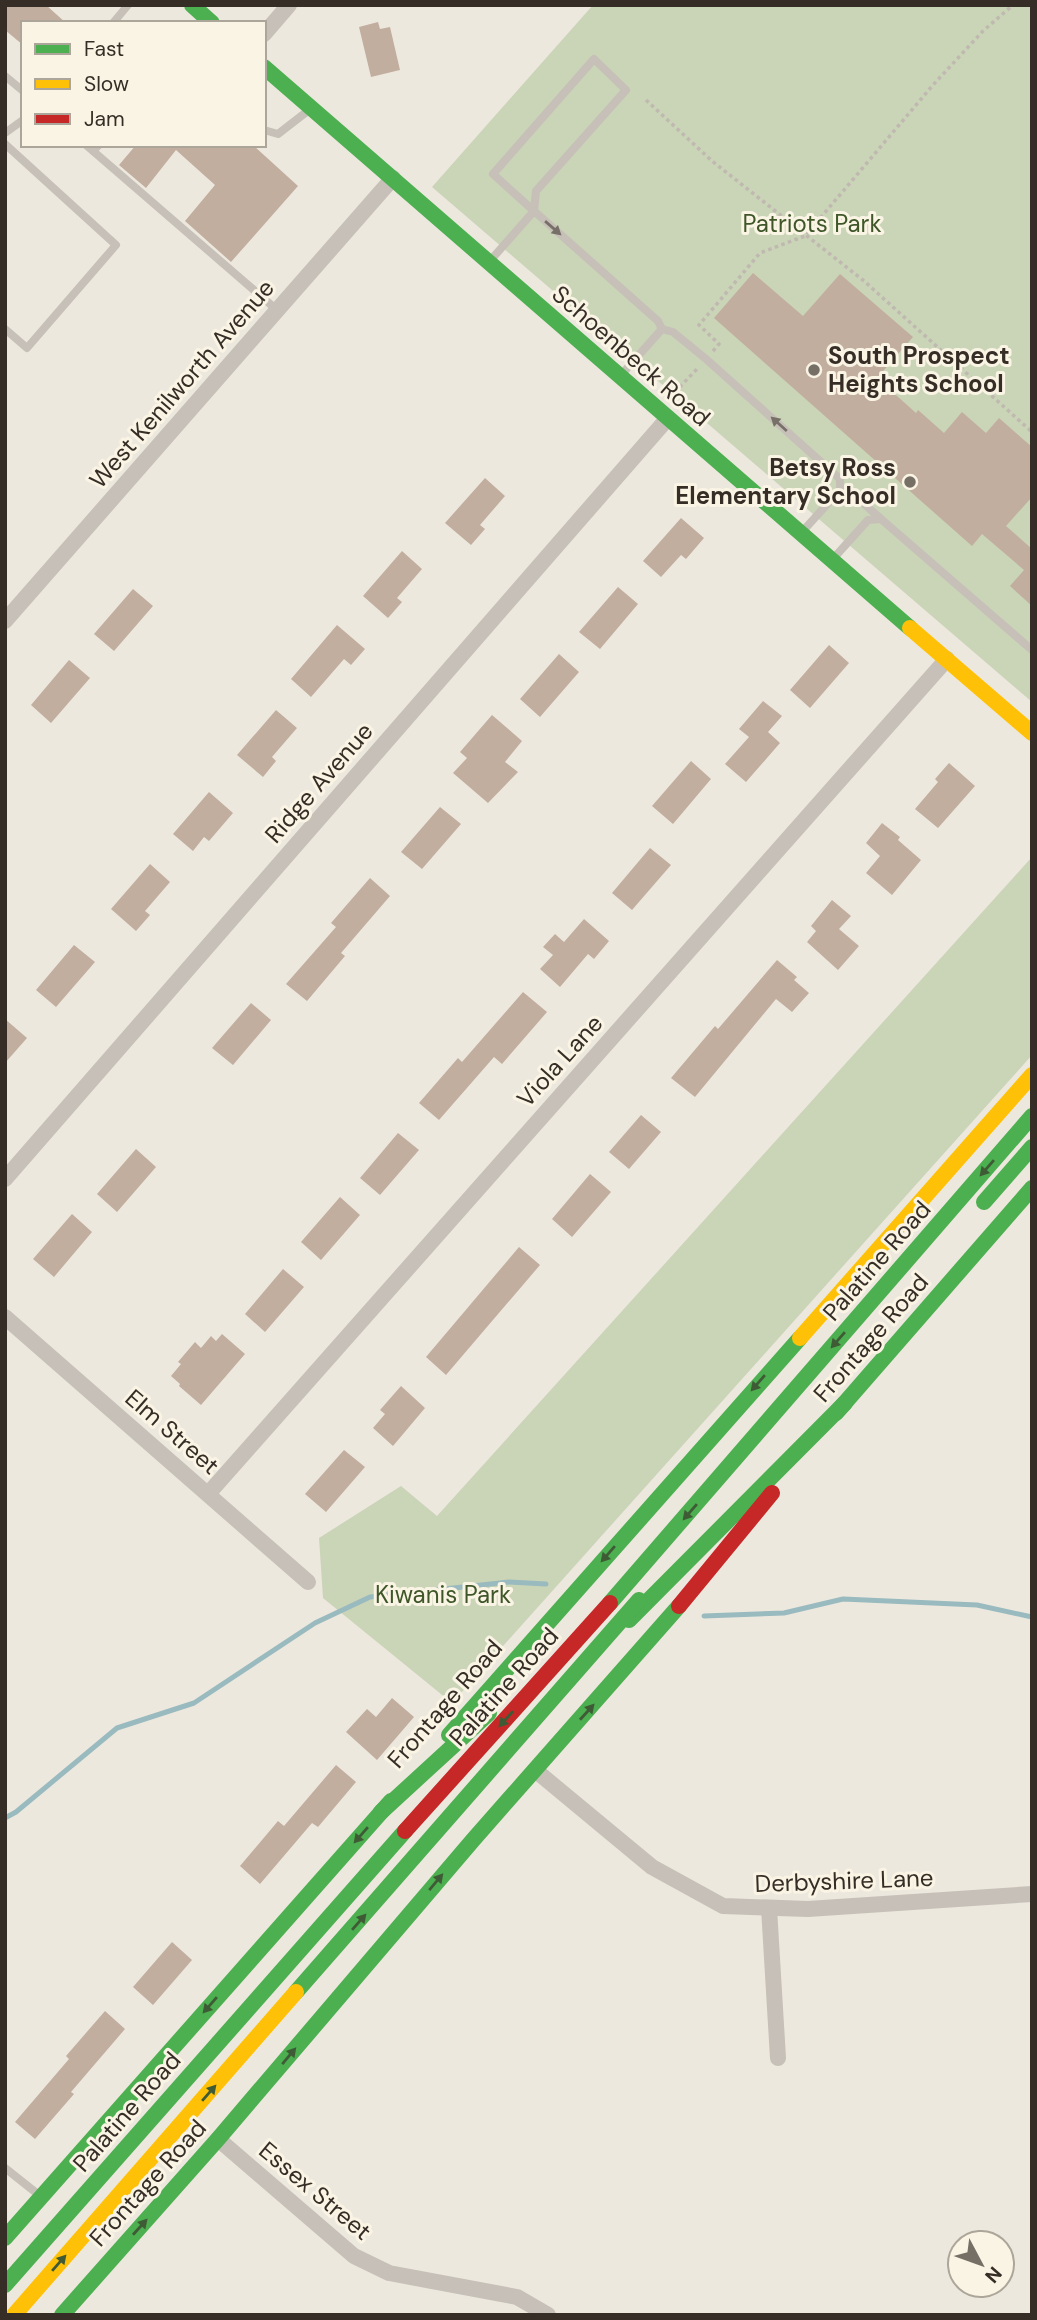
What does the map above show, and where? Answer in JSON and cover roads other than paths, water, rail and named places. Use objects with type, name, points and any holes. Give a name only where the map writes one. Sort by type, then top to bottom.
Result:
[{"type":"main road","points":[[191,5],[210,21]]},
{"type":"main road","name":"Schoenbeck Road","points":[[266,69],[1032,733]]},
{"type":"main road","name":"Frontage Road","points":[[5,2238],[1032,1075]]},
{"type":"main road","name":"Palatine Road","points":[[5,2285],[423,1810],[615,1598],[1032,1116]]},
{"type":"main road","name":"Palatine Road","points":[[970,1218],[1032,1146]]},
{"type":"main road","name":"Frontage Road","points":[[62,2315],[218,2139],[472,1840],[654,1637],[845,1403],[1032,1188]]},
{"type":"main road","points":[[575,1674],[845,1403]]},
{"type":"main road","name":"Palatine Road","points":[[14,2315],[726,1499]]},
{"type":"main road","points":[[381,1812],[615,1598]]},
{"type":"street","points":[[266,32],[289,5]]},
{"type":"street","name":"West Kenilworth Avenue","points":[[5,621],[393,178]]},
{"type":"street","name":"Ridge Avenue","points":[[5,1179],[663,414]]},
{"type":"street","name":"Viola Lane","points":[[208,1494],[947,659]]},
{"type":"street","name":"Elm Street","points":[[5,1317],[308,1582]]},
{"type":"street","name":"Derbyshire Lane","points":[[535,1770],[652,1867],[723,1906],[808,1909],[1032,1894]]},
{"type":"street","points":[[769,1908],[778,2058]]},
{"type":"street","name":"Essex Street","points":[[218,2139],[354,2256],[390,2273],[517,2297],[548,2315]]},
{"type":"lane","points":[[115,21],[128,5]]},
{"type":"lane","points":[[489,262],[534,211],[537,191],[626,90],[594,59],[493,174],[534,211],[658,321],[662,329],[673,332],[706,359],[840,479],[840,490],[801,533]]},
{"type":"lane","points":[[5,76],[21,89]]},
{"type":"lane","points":[[266,131],[278,134],[311,108]]},
{"type":"lane","points":[[5,133],[21,121]]},
{"type":"lane","points":[[5,144],[116,246],[27,348],[5,329]]},
{"type":"lane","points":[[93,147],[277,310]]},
{"type":"lane","points":[[620,376],[662,329]]},
{"type":"lane","points":[[840,490],[853,494],[1032,650]]},
{"type":"lane","points":[[832,560],[868,520],[881,519]]},
{"type":"lane","points":[[5,2168],[41,2197]]},
{"type":"waterway","points":[[5,1818],[16,1812],[117,1728],[194,1703],[315,1623],[370,1597],[509,1582],[546,1584]]},
{"type":"waterway","points":[[704,1616],[784,1613],[843,1599],[977,1605],[1032,1617]]},
{"type":"place","name":"South Prospect Heights School","points":[[814,370]]},
{"type":"place","name":"Betsy Ross Elementary School","points":[[910,482]]},
{"type":"park label","name":"Patriots Park","points":[[812,224]]},
{"type":"park label","name":"Kiwanis Park","points":[[443,1595]]}]
